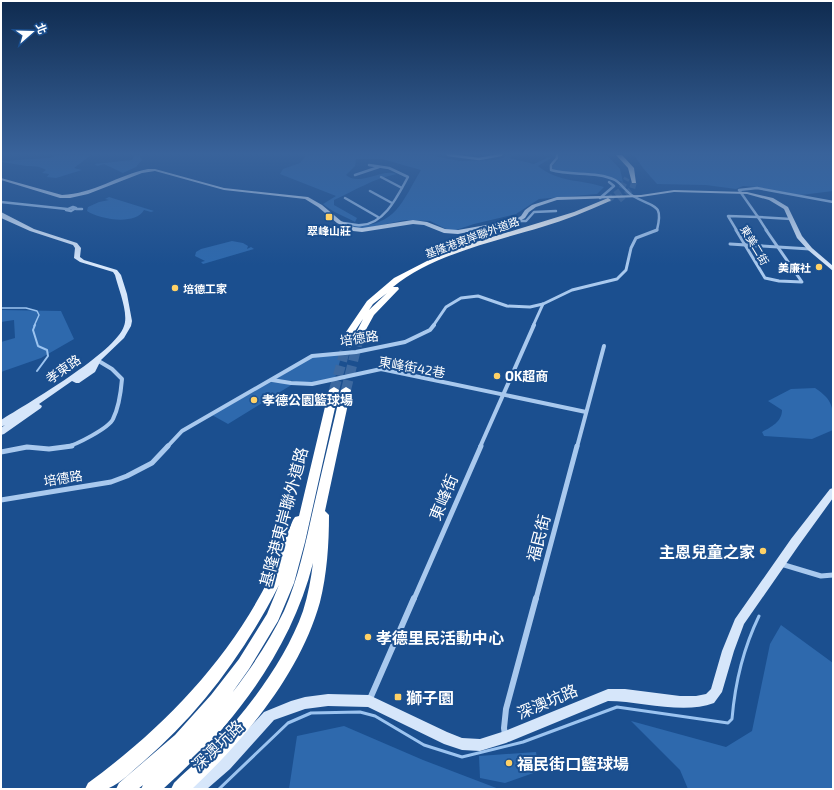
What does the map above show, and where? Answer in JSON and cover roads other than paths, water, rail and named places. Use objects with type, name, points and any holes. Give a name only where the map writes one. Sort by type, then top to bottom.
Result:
[{"type":"highway","name":"基隆港東岸聯外道路","points":[[587,211],[608,200]]},
{"type":"highway","name":"基隆港東岸聯外道路","points":[[350,332],[360,322],[373,304],[412,273],[617,201]]},
{"type":"highway","name":"基隆港東岸聯外道路","points":[[360,322],[360,333]]},
{"type":"highway","name":"基隆港東岸聯外道路","points":[[150,789],[197,747],[256,672],[291,610],[312,545],[315,498],[334,390]]},
{"type":"highway","name":"基隆港東岸聯外道路","points":[[125,789],[181,741],[218,700],[244,664],[272,618],[287,583],[299,542],[315,498],[346,390]]},
{"type":"highway","points":[[94,789],[112,776],[158,737],[202,690],[237,646],[272,587],[315,498]]},
{"type":"highway","points":[[180,789],[227,742],[261,699],[291,652],[310,611],[317,577],[323,536],[315,498]]},
{"type":"street","points":[[47,192],[62,196],[72,196],[90,192]]},
{"type":"street","points":[[250,192],[306,198],[312,200],[339,223],[354,230],[408,222],[419,222],[429,224],[444,231],[458,232],[516,221],[526,221],[534,212],[556,211]]},
{"type":"street","points":[[372,192],[392,203]]},
{"type":"street","points":[[339,223],[362,225],[369,223],[389,210],[399,192]]},
{"type":"street","points":[[600,198],[607,192]]},
{"type":"street","points":[[629,192],[633,196]]},
{"type":"street","points":[[516,221],[523,217],[527,211],[534,206],[544,202],[567,198],[633,196],[667,192]]},
{"type":"street","points":[[703,192],[758,195],[778,202],[789,211],[799,237],[833,269]]},
{"type":"street","points":[[778,192],[833,202]]},
{"type":"street","points":[[741,193],[778,247]]},
{"type":"street","name":"培德路","points":[[1,500],[111,482],[127,476],[152,463],[182,431],[312,356],[366,350],[405,342],[420,336],[434,326],[446,307],[461,298],[472,296],[484,297],[502,304],[518,307],[543,304],[572,290],[617,279],[623,276],[627,269],[635,240],[657,230],[660,218],[660,213],[657,208],[633,196]]},
{"type":"street","points":[[345,198],[378,217]]},
{"type":"street","points":[[1,202],[67,209],[73,207],[76,209],[82,209]]},
{"type":"street","points":[[1,214],[2,216],[32,230],[49,234],[75,244],[78,248],[77,258],[82,261],[116,271],[129,325],[111,348],[97,360],[112,369],[122,379],[113,420],[94,435],[71,446],[49,449],[27,447],[1,452]]},
{"type":"street","name":"東美二街","points":[[778,247],[802,282],[772,281],[765,278],[728,216],[791,218]]},
{"type":"street","points":[[730,244],[810,249]]},
{"type":"street","name":"東峰街","points":[[369,701],[502,394],[543,304]]},
{"type":"street","name":"福民街","points":[[506,737],[504,728],[506,709],[604,346]]},
{"type":"street","name":"孝東路","points":[[1,424],[97,360]]},
{"type":"street","name":"孝東路","points":[[1,432],[92,370],[97,360]]},
{"type":"street","name":"東峰街42巷","points":[[272,380],[311,384],[324,383],[371,370],[381,369],[586,412]]},
{"type":"street","name":"深澳坑路","points":[[196,789],[225,764],[269,716],[305,703],[328,700],[369,701],[444,738],[462,744],[480,745],[506,737],[608,695],[624,695],[680,702],[696,702],[710,699],[716,692],[728,651],[739,622],[833,491]]},
{"type":"street","points":[[780,563],[821,576],[833,576]]},
{"type":"waterway","points":[[1,308],[26,308],[37,311],[39,315],[34,326]]},
{"type":"waterway","points":[[35,325],[33,330],[38,346],[47,350],[48,356],[37,371]]},
{"type":"waterway","points":[[219,789],[288,723],[311,713],[360,712],[375,716],[424,745],[462,757],[523,742],[617,707],[728,723],[732,719],[735,692],[744,654],[759,616]]},
{"type":"tunnel","points":[[608,200],[619,192]]},
{"type":"tunnel","points":[[619,200],[629,192]]},
{"type":"tunnel","points":[[334,390],[350,332]]},
{"type":"tunnel","points":[[346,390],[360,333]]},
{"type":"place","name":"翠峰山莊","points":[[329,217]]},
{"type":"place","name":"美廉社","points":[[819,267]]},
{"type":"place","name":"培德工家","points":[[175,288]]},
{"type":"place","name":"OK超商","points":[[497,376]]},
{"type":"place","name":"孝德公園籃球場","points":[[254,400]]},
{"type":"place","name":"主恩兒童之家","points":[[763,551]]},
{"type":"place","name":"孝德里民活動中心","points":[[368,637]]},
{"type":"place","name":"獅子園","points":[[398,697]]},
{"type":"place","name":"福民街口籃球場","points":[[509,763]]}]
